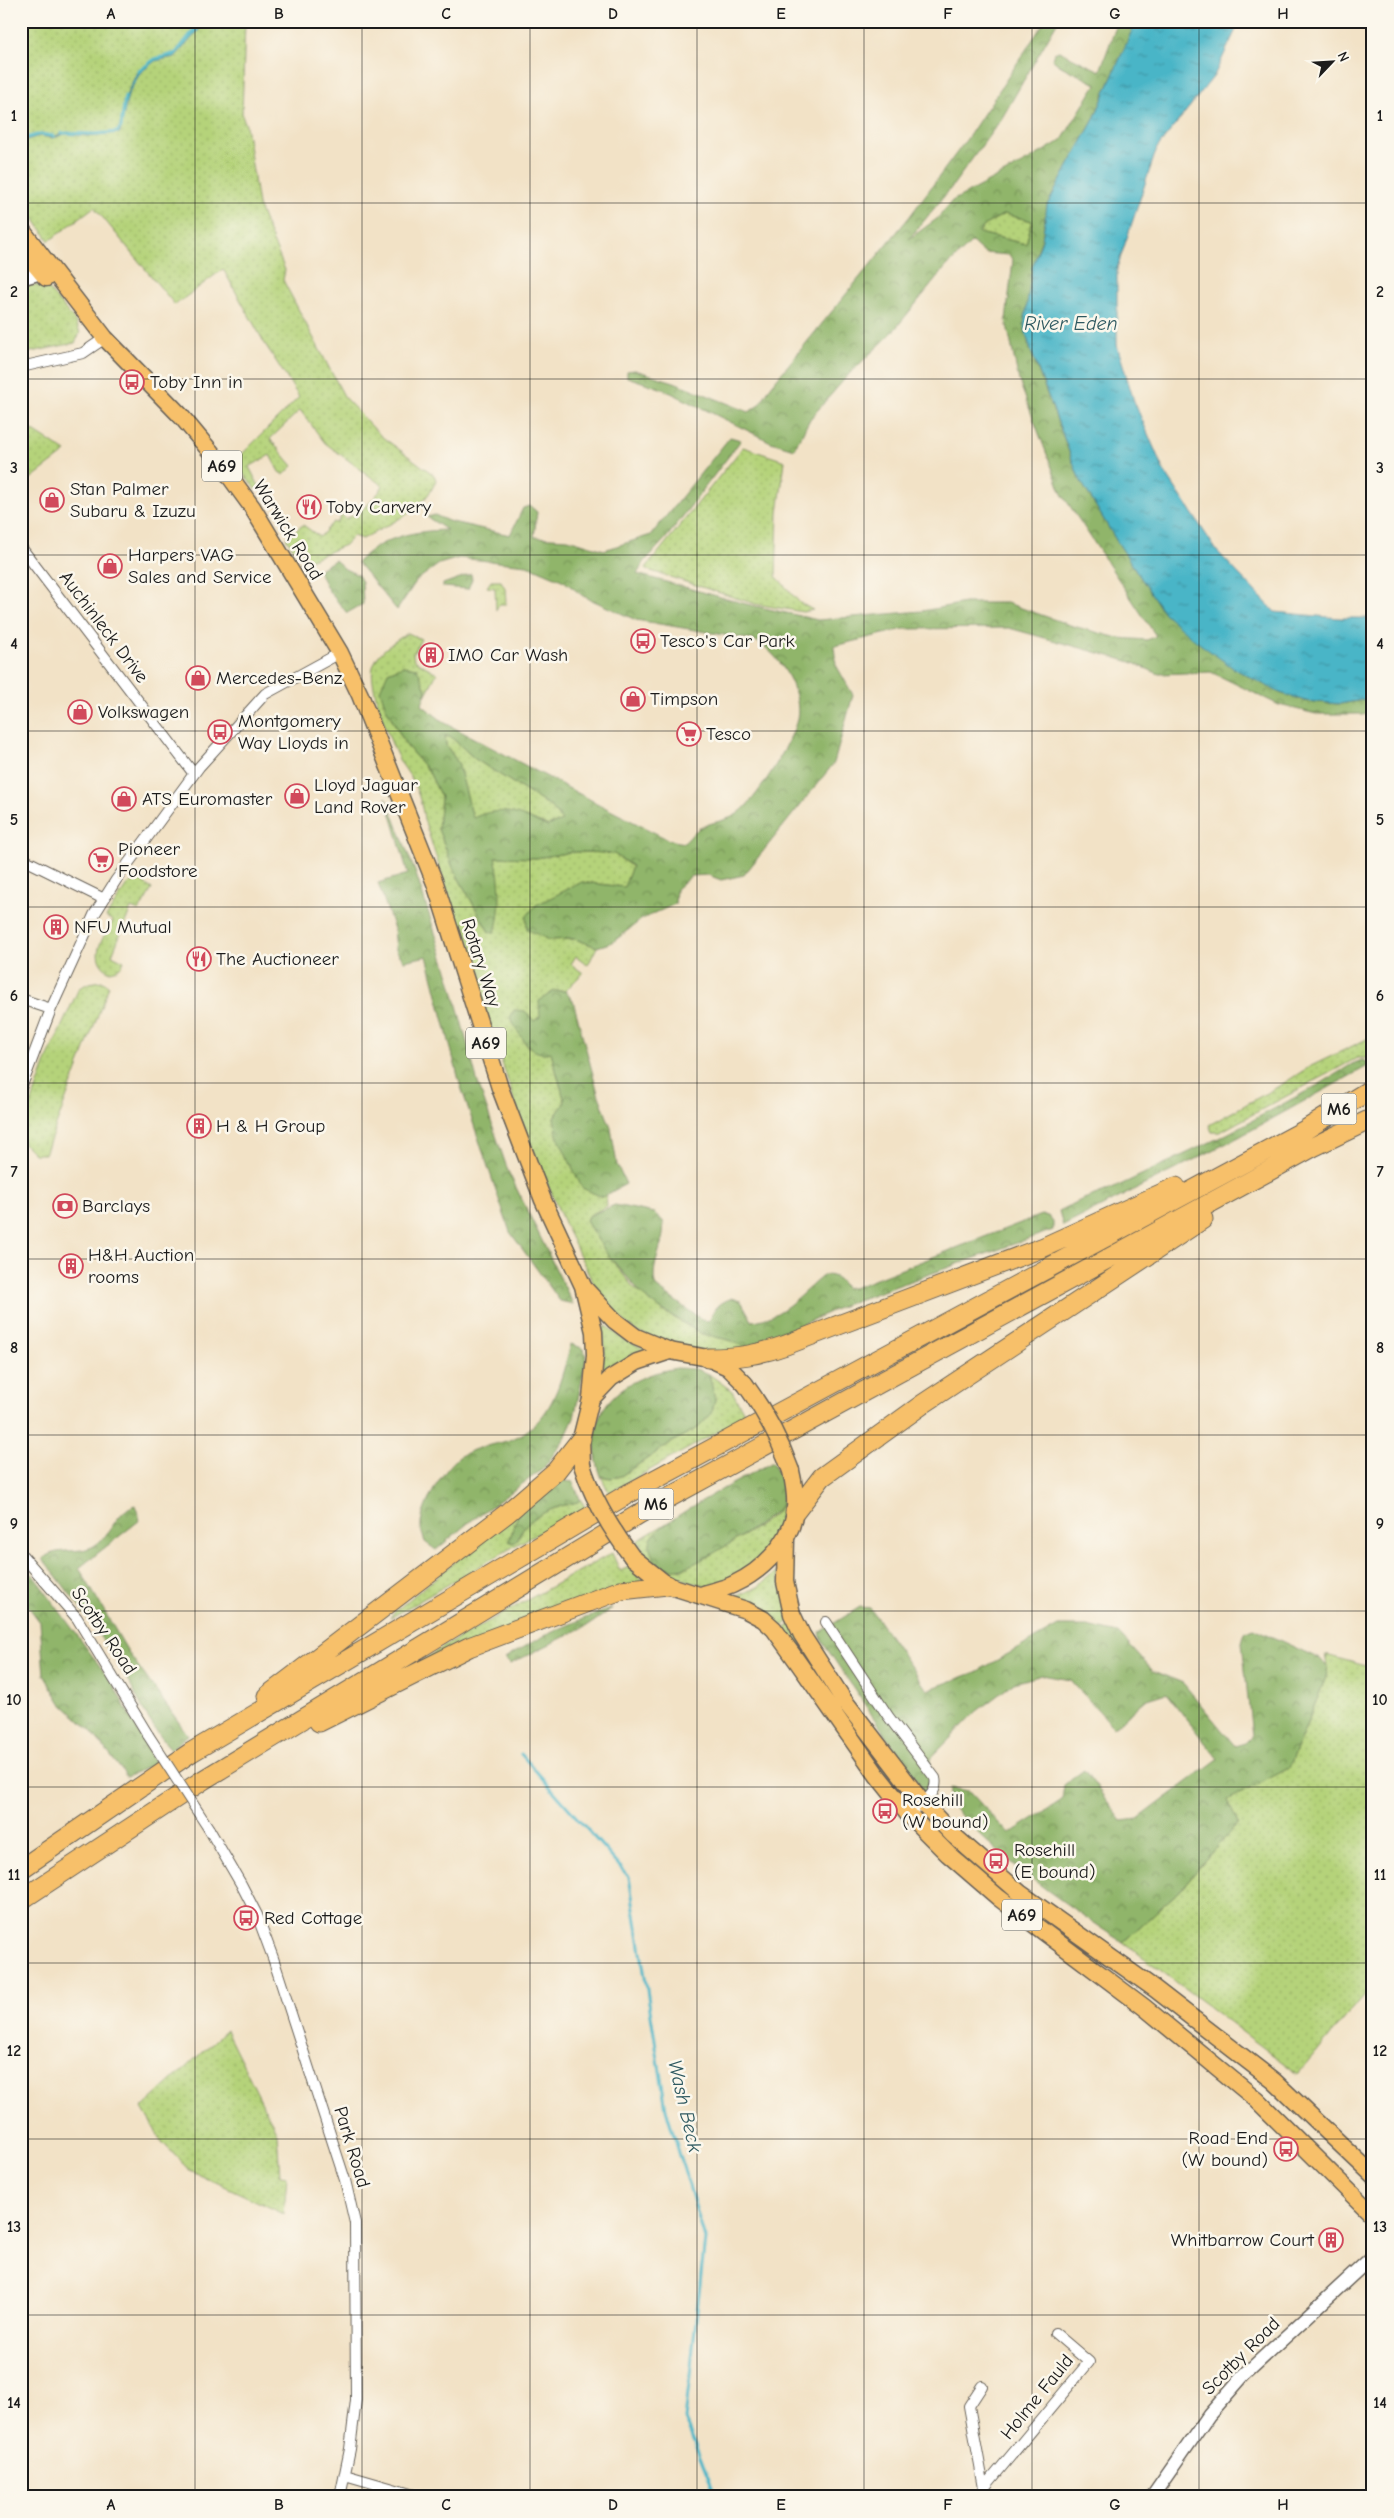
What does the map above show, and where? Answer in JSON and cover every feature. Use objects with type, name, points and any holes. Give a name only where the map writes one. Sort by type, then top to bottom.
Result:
[{"type":"highway","name":"M6","points":[[21,1900],[203,1780],[639,1514],[1309,1139],[1373,1088]]},
{"type":"highway","name":"M6","points":[[21,1869],[190,1753],[626,1495],[1309,1139],[1373,1118]]},
{"type":"highway","points":[[708,1358],[734,1358],[762,1354],[1044,1247],[1309,1139]]},
{"type":"highway","points":[[795,1512],[822,1477],[923,1404],[1309,1139]]},
{"type":"highway","points":[[190,1753],[506,1514],[556,1471],[581,1439]]},
{"type":"highway","points":[[203,1780],[468,1647],[621,1590],[667,1586]]},
{"type":"main road","name":"Warwick Road","points":[[21,229],[35,265]]},
{"type":"main road","name":"Warwick Road","points":[[21,248],[58,292],[76,300],[105,338],[181,416],[220,463],[252,507],[340,653]]},
{"type":"main road","name":"Rotary Way","points":[[340,653],[360,695],[435,883],[507,1107],[543,1200],[583,1286],[594,1332],[595,1355],[591,1399]]},
{"type":"main road","name":"Rotary Way","points":[[583,1286],[614,1321],[636,1337],[670,1351]]},
{"type":"main road","name":"A69","points":[[667,1586],[632,1557],[616,1536],[587,1482],[582,1465],[581,1439],[591,1399],[610,1378],[637,1362],[670,1351],[708,1358],[728,1367],[745,1384],[757,1400],[783,1448],[792,1471],[795,1512]]},
{"type":"main road","points":[[667,1586],[701,1595],[734,1584],[765,1564],[786,1538],[795,1512]]},
{"type":"main road","name":"A69","points":[[786,1538],[786,1582],[792,1614],[802,1635],[843,1699],[922,1802],[953,1835],[1020,1893],[1155,1989],[1274,2081],[1373,2175]]},
{"type":"main road","name":"A69","points":[[701,1595],[746,1610],[762,1619],[774,1629],[877,1775],[908,1814],[948,1854],[999,1898],[1144,2007],[1257,2100],[1373,2214]]},
{"type":"street","points":[[21,279],[35,265]]},
{"type":"street","points":[[21,367],[84,353],[105,338]]},
{"type":"street","name":"Auchinleck Drive","points":[[23,550],[194,774]]},
{"type":"street","points":[[21,1088],[51,1009],[94,915],[116,880],[194,774],[265,694],[340,653]]},
{"type":"street","points":[[21,858],[104,899]]},
{"type":"street","points":[[21,999],[51,1009]]},
{"type":"street","name":"Scotby Road","points":[[21,1554],[77,1618],[148,1735],[209,1829]]},
{"type":"street","points":[[826,1622],[888,1716],[935,1778],[936,1790],[908,1814]]},
{"type":"street","name":"Park Road","points":[[209,1829],[249,1899],[273,1958],[345,2180],[355,2223],[356,2400],[340,2497]]},
{"type":"street","name":"Scotby Road","points":[[1152,2497],[1209,2415],[1243,2376],[1373,2256]]},
{"type":"street","name":"Holme Fauld","points":[[984,2493],[1089,2362],[1056,2333]]},
{"type":"street","name":"Holme Fauld","points":[[982,2386],[969,2406],[984,2493]]},
{"type":"street","points":[[344,2475],[422,2497]]},
{"type":"green space","points":[[21,21],[245,21],[242,115],[246,125],[258,205],[285,270],[283,280],[345,398],[381,436],[434,475],[436,480],[431,490],[416,507],[362,539],[353,536],[345,545],[307,561],[295,551],[286,538],[303,525],[320,537],[333,522],[337,523],[342,515],[346,519],[367,506],[383,486],[325,443],[300,410],[270,439],[293,466],[284,475],[279,472],[270,455],[249,467],[259,486],[265,483],[268,487],[256,490],[234,462],[299,397],[265,344],[223,269],[175,305],[94,207],[49,241],[21,198]]},
{"type":"green space","points":[[1045,21],[1058,21],[1002,118],[951,188],[909,239],[938,218],[952,201],[1062,140],[1096,84],[1059,65],[1052,59],[1054,53],[1059,51],[1100,71],[1118,21],[1136,21],[1093,121],[1047,205],[1042,240],[1038,249],[1024,325],[1030,349],[1079,478],[1116,540],[1164,613],[1233,668],[1280,693],[1305,701],[1340,704],[1373,698],[1373,714],[1316,714],[1279,705],[1211,672],[1159,674],[1131,662],[1009,628],[904,629],[834,646],[836,665],[853,695],[834,763],[744,875],[721,880],[708,875],[691,876],[676,889],[675,904],[642,919],[613,942],[597,947],[575,939],[549,940],[527,929],[526,917],[536,905],[582,882],[624,887],[632,866],[614,854],[590,852],[573,852],[536,858],[495,857],[499,875],[500,904],[495,932],[489,932],[454,870],[438,829],[441,797],[429,772],[406,745],[386,708],[380,690],[388,672],[403,666],[417,668],[426,690],[422,705],[445,723],[669,840],[684,843],[700,828],[732,817],[749,802],[766,780],[789,741],[797,719],[798,708],[792,685],[780,663],[763,645],[754,640],[636,620],[583,596],[564,581],[527,565],[459,558],[439,564],[417,580],[397,610],[357,562],[367,553],[398,537],[421,532],[447,530],[427,517],[435,515],[448,521],[510,535],[523,508],[530,506],[537,512],[534,537],[568,539],[604,550],[651,535],[730,437],[741,440],[667,537],[645,561],[637,574],[746,604],[818,620],[922,611],[965,603],[1007,603],[1073,626],[1118,638],[1147,640],[1156,636],[1062,494],[1019,381],[1006,320],[1013,260],[1009,255],[984,253],[972,242],[945,268],[891,334],[849,374],[810,419],[794,449],[771,442],[663,389],[627,377],[627,371],[635,370],[674,382],[749,412],[760,404],[771,386],[910,216],[969,136]],"holes":[[[1004,214],[1032,221],[1026,244],[979,233],[985,225]],[[445,736],[450,736],[475,759],[551,807],[562,821],[547,826],[519,815],[502,811],[473,818],[458,763],[446,745]]]},
{"type":"green space","points":[[1004,214],[1032,221],[1026,244],[979,233],[985,225]]},
{"type":"green space","points":[[21,283],[47,287],[75,321],[80,333],[75,343],[21,354]]},
{"type":"green space","points":[[21,423],[66,452],[21,486]]},
{"type":"green space","points":[[743,447],[785,461],[778,513],[776,576],[800,603],[813,610],[803,612],[755,604],[645,569]]},
{"type":"green space","points":[[335,560],[345,569],[358,575],[362,582],[363,604],[347,613],[328,590],[318,570]]},
{"type":"green space","points":[[471,574],[472,579],[468,589],[443,587],[443,584]]},
{"type":"green space","points":[[491,581],[501,581],[505,588],[506,604],[500,604],[496,610],[495,588],[487,587]]},
{"type":"green space","points":[[408,633],[421,639],[413,654],[414,660],[437,673],[425,696],[426,690],[417,668],[403,666],[388,672],[386,708],[406,745],[429,772],[441,797],[438,829],[454,870],[489,932],[495,857],[536,858],[573,852],[613,853],[632,867],[624,887],[582,882],[549,940],[575,939],[597,947],[588,965],[576,956],[571,964],[583,973],[565,991],[554,991],[540,1017],[534,1021],[525,1011],[520,1034],[527,1046],[551,1052],[565,1102],[554,1118],[601,1197],[606,1195],[607,1206],[588,1216],[586,1221],[607,1254],[633,1287],[666,1313],[702,1334],[729,1340],[750,1349],[712,1353],[673,1344],[637,1332],[603,1303],[565,1225],[521,1122],[424,819],[417,791],[397,755],[386,730],[377,701],[372,676],[375,661],[387,647]]},
{"type":"green space","points":[[445,736],[450,736],[475,759],[551,807],[563,821],[547,826],[521,816],[473,819],[458,763],[446,745]]},
{"type":"green space","points":[[386,797],[416,874],[450,979],[477,1080],[508,1171],[573,1304],[560,1301],[510,1232],[460,1084],[427,956],[404,961],[396,950],[394,929],[378,883],[408,874]]},
{"type":"green space","points":[[137,879],[152,889],[139,911],[131,908],[112,955],[124,961],[122,966],[108,971],[102,965],[98,953],[102,940],[113,921],[106,917],[127,885]]},
{"type":"green space","points":[[102,981],[109,986],[45,1154],[34,1154],[24,1144],[21,1132],[47,1059],[79,988],[89,983]]},
{"type":"green space","points":[[554,991],[565,991],[573,1001],[598,1093],[611,1128],[617,1165],[626,1184],[602,1197],[582,1188],[557,1135],[554,1118],[565,1102],[551,1052],[537,1052],[531,1048],[510,1018],[514,1010],[525,1011],[534,1021],[540,1017],[539,1001]]},
{"type":"green space","points":[[1373,1036],[1373,1063],[1366,1058],[1357,1058],[1220,1132],[1212,1132],[1209,1125],[1281,1085],[1309,1067]]},
{"type":"green space","points":[[1362,1060],[1367,1062],[1368,1066],[1239,1137],[1063,1226],[1059,1211],[1081,1200],[1116,1187],[1227,1134]]},
{"type":"green space","points":[[615,1205],[654,1213],[663,1221],[664,1229],[654,1271],[656,1287],[702,1320],[709,1321],[718,1306],[732,1298],[741,1301],[752,1321],[763,1319],[791,1304],[824,1275],[837,1278],[845,1288],[853,1288],[1041,1215],[1048,1216],[1053,1222],[1053,1230],[849,1303],[790,1330],[780,1341],[750,1349],[729,1340],[702,1334],[648,1301],[607,1254],[586,1221],[588,1216]]},
{"type":"green space","points":[[607,1326],[624,1340],[649,1350],[601,1379],[605,1348],[603,1328]]},
{"type":"green space","points":[[571,1344],[582,1348],[587,1355],[574,1418],[565,1438],[543,1469],[468,1523],[436,1550],[425,1542],[421,1527],[429,1498],[442,1476],[464,1454],[510,1440],[527,1431],[536,1423],[554,1396]]},
{"type":"green space","points":[[677,1368],[696,1369],[709,1374],[715,1399],[712,1413],[699,1427],[672,1442],[621,1476],[611,1478],[601,1476],[595,1454],[595,1434],[600,1417],[608,1402],[621,1390],[637,1380]]},
{"type":"green space","points":[[709,1374],[732,1391],[746,1416],[609,1493],[601,1476],[611,1478],[621,1476],[672,1442],[699,1427],[712,1413],[715,1399]]},
{"type":"green space","points":[[773,1462],[786,1491],[778,1509],[730,1544],[687,1567],[671,1569],[662,1567],[657,1563],[651,1553],[650,1544],[651,1539],[658,1531],[688,1509]]},
{"type":"green space","points":[[560,1480],[573,1482],[580,1499],[578,1502],[560,1506],[533,1519],[521,1532],[518,1540],[514,1543],[509,1541],[520,1508]]},
{"type":"green space","points":[[786,1491],[788,1503],[787,1524],[763,1565],[710,1587],[685,1580],[655,1566],[637,1541],[670,1521],[652,1538],[680,1570],[750,1532],[775,1514],[781,1506]]},
{"type":"green space","points":[[580,1499],[586,1508],[518,1544],[390,1618],[393,1613],[520,1508],[510,1540],[518,1540],[526,1525],[533,1519],[560,1506],[578,1502]]},
{"type":"green space","points":[[135,1505],[140,1520],[79,1568],[130,1655],[188,1735],[171,1749],[149,1719],[119,1665],[101,1638],[43,1559],[54,1553],[88,1549],[94,1546],[100,1542],[128,1508]]},
{"type":"green space","points":[[612,1553],[620,1571],[629,1567],[646,1583],[408,1670],[448,1644]]},
{"type":"green space","points":[[21,1564],[33,1575],[113,1684],[155,1763],[127,1777],[92,1732],[61,1703],[44,1675],[40,1622],[21,1597]]},
{"type":"green space","points":[[777,1572],[791,1619],[781,1628],[733,1598],[758,1587]]},
{"type":"green space","points":[[860,1607],[870,1608],[927,1690],[976,1672],[1058,1626],[1087,1626],[1118,1633],[1153,1671],[1183,1683],[1235,1746],[1245,1743],[1252,1736],[1242,1642],[1245,1632],[1253,1628],[1320,1659],[1328,1666],[1326,1677],[1289,1768],[1228,1800],[1238,1823],[1178,1892],[1123,1942],[1053,1895],[1008,1860],[967,1822],[949,1802],[950,1788],[969,1791],[1009,1834],[1062,1800],[1064,1785],[1084,1770],[1122,1821],[1138,1819],[1218,1759],[1166,1693],[1147,1699],[1114,1727],[1070,1680],[1042,1675],[1014,1683],[977,1711],[930,1759],[932,1782],[931,1786],[924,1792],[823,1643],[820,1632]]},
{"type":"green space","points":[[613,1608],[592,1623],[510,1664],[505,1659],[531,1643],[558,1630]]},
{"type":"green space","points":[[792,1623],[905,1791],[901,1795],[783,1630]]},
{"type":"green space","points":[[1326,1655],[1373,1668],[1373,1985],[1298,2074],[1123,1942],[1178,1892],[1238,1823],[1227,1800],[1289,1768],[1326,1677],[1328,1666]]},
{"type":"green space","points":[[226,2030],[277,2133],[280,2175],[287,2176],[284,2214],[188,2169],[162,2142],[142,2108]]},
{"type":"water","name":"River Eden","points":[[1136,21],[1240,21],[1214,76],[1157,148],[1117,268],[1117,345],[1134,401],[1163,469],[1217,551],[1275,612],[1339,618],[1373,618],[1373,698],[1340,704],[1305,701],[1280,693],[1233,668],[1196,641],[1164,613],[1116,540],[1079,478],[1030,348],[1024,325],[1032,268],[1042,240],[1047,205],[1093,121]]},
{"type":"water","points":[[197,26],[200,29],[175,57],[155,61],[140,73],[128,95],[120,133],[87,136],[65,134],[53,138],[39,136],[21,142],[21,139],[41,134],[55,136],[67,132],[95,134],[119,131],[125,98],[136,74],[155,59],[176,53]]},
{"type":"waterway","points":[[139,71],[155,59],[176,53],[197,26]]},
{"type":"waterway","points":[[62,133],[95,134],[117,132],[121,127],[125,96]]},
{"type":"waterway","points":[[21,139],[41,134],[54,136]]},
{"type":"waterway","name":"Wash Beck","points":[[521,1754],[629,1877],[666,2109],[705,2239],[685,2420],[716,2497]]},
{"type":"place","name":"Toby Inn in","points":[[132,382]]},
{"type":"place","name":"Stan Palmer Subaru & Izuzu","points":[[52,500]]},
{"type":"place","name":"Toby Carvery","points":[[309,507]]},
{"type":"place","name":"Harpers VAG Sales and Service","points":[[110,566]]},
{"type":"place","name":"Tesco's Car Park","points":[[643,641]]},
{"type":"place","name":"IMO Car Wash","points":[[431,655]]},
{"type":"place","name":"Mercedes-Benz","points":[[198,678]]},
{"type":"place","name":"Timpson","points":[[633,699]]},
{"type":"place","name":"Volkswagen","points":[[80,712]]},
{"type":"place","name":"Montgomery Way Lloyds in","points":[[220,732]]},
{"type":"place","name":"Tesco","points":[[689,734]]},
{"type":"place","name":"Lloyd Jaguar Land Rover","points":[[297,796]]},
{"type":"place","name":"ATS Euromaster","points":[[124,799]]},
{"type":"place","name":"Pioneer Foodstore","points":[[101,860]]},
{"type":"place","name":"NFU Mutual","points":[[56,927]]},
{"type":"place","name":"The Auctioneer","points":[[199,959]]},
{"type":"place","name":"H & H Group","points":[[199,1126]]},
{"type":"place","name":"Barclays","points":[[65,1206]]},
{"type":"place","name":"H&H Auction rooms","points":[[71,1266]]},
{"type":"place","name":"Rosehill (W bound)","points":[[885,1811]]},
{"type":"place","name":"Rosehill (E bound)","points":[[996,1861]]},
{"type":"place","name":"Red Cottage","points":[[246,1918]]},
{"type":"place","name":"Road End (W bound)","points":[[1286,2149]]},
{"type":"place","name":"Whitbarrow Court","points":[[1331,2240]]}]
